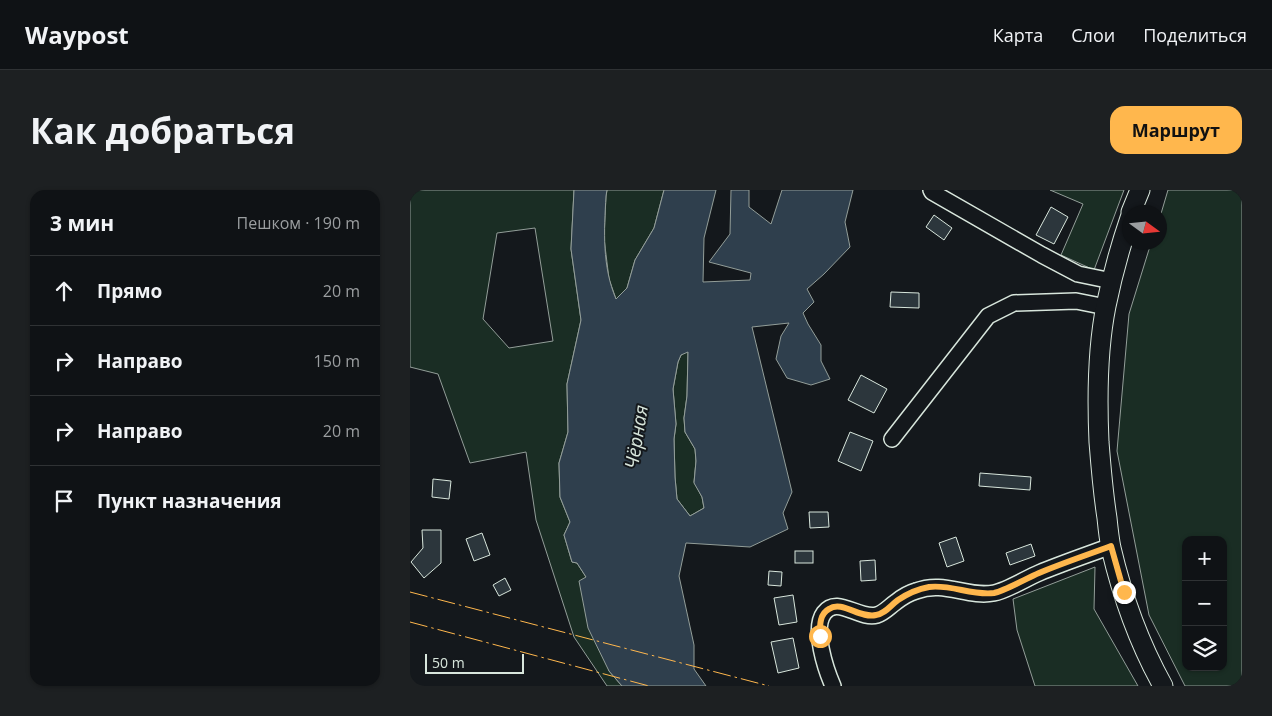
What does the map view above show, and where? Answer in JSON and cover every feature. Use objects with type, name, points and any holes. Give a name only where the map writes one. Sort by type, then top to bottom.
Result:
[{"type":"main road","points":[[1135,205],[1140,190]]},
{"type":"main road","points":[[1122,246],[1106,307],[1100,354],[1097,405],[1101,477],[1111,546],[1124,592],[1138,634],[1162,686]]},
{"type":"street","points":[[931,190],[1078,274],[1112,281]]},
{"type":"street","points":[[892,439],[988,316],[1014,303],[1076,301],[1106,307]]},
{"type":"street","points":[[833,686],[827,671],[820,636],[820,623],[824,613],[829,608],[838,606],[863,615],[877,615],[915,591],[930,587],[946,587],[980,594],[996,593],[1040,573],[1111,546]]},
{"type":"green space","points":[[410,190],[574,190],[571,249],[581,320],[567,384],[568,432],[559,463],[560,497],[570,522],[564,535],[572,562],[577,563],[586,577],[609,671],[622,686],[607,686],[574,637],[536,520],[526,452],[470,463],[438,374],[410,367]],"holes":[[[535,228],[553,341],[509,348],[483,319],[497,233]]]},
{"type":"green space","points":[[607,190],[664,190],[654,228],[635,260],[627,288],[616,299],[609,279],[604,238]]},
{"type":"green space","points":[[1050,190],[1124,190],[1094,270],[1061,255],[1083,204]]},
{"type":"green space","points":[[1168,190],[1242,190],[1242,686],[1185,686],[1149,615],[1117,451],[1129,314],[1149,250],[1167,250],[1167,205],[1164,205]]},
{"type":"green space","points":[[688,351],[687,396],[684,418],[685,432],[695,449],[694,482],[702,497],[704,508],[690,516],[677,499],[674,439],[676,424],[673,389],[678,362],[681,355]]},
{"type":"green space","points":[[1095,567],[1094,609],[1138,686],[1035,686],[1017,630],[1013,599]]},
{"type":"water","name":"Чёрная","points":[[574,190],[607,190],[605,222],[606,261],[611,287],[616,299],[627,288],[635,260],[654,228],[664,190],[716,190],[704,238],[703,282],[750,280],[751,273],[709,262],[730,234],[731,190],[749,190],[749,207],[771,224],[782,190],[853,190],[845,222],[850,247],[807,289],[814,302],[803,313],[821,345],[821,361],[830,379],[811,385],[787,378],[776,359],[781,336],[789,323],[752,327],[792,492],[783,513],[788,529],[750,547],[686,543],[679,576],[694,645],[694,669],[706,686],[622,686],[609,671],[588,628],[579,581],[586,577],[577,563],[572,562],[564,535],[570,522],[560,497],[559,463],[568,432],[567,384],[581,320],[571,249]],"holes":[[[688,352],[687,396],[684,418],[685,432],[695,449],[694,483],[702,497],[704,508],[690,516],[677,499],[674,439],[676,424],[673,389],[678,362],[681,355]]]},
{"type":"building","points":[[1051,207],[1068,217],[1054,244],[1036,235]]},
{"type":"building","points":[[934,215],[952,228],[944,240],[926,227]]},
{"type":"building","points":[[891,292],[919,293],[919,308],[890,307]]},
{"type":"building","points":[[861,375],[887,389],[874,413],[848,400]]},
{"type":"building","points":[[850,432],[873,441],[861,471],[838,461]]},
{"type":"building","points":[[980,473],[1031,477],[1030,490],[979,486]]},
{"type":"building","points":[[433,479],[451,481],[449,499],[432,497]]},
{"type":"building","points":[[809,512],[828,512],[829,527],[810,528]]},
{"type":"building","points":[[422,530],[441,530],[441,563],[424,578],[411,562],[423,548]]},
{"type":"building","points":[[482,533],[490,555],[474,561],[466,539]]},
{"type":"building","points":[[956,537],[964,561],[947,567],[939,543]]},
{"type":"building","points":[[1031,544],[1035,556],[1010,565],[1006,553]]},
{"type":"building","points":[[795,551],[813,551],[813,563],[795,563]]},
{"type":"building","points":[[875,560],[876,580],[861,581],[860,561]]},
{"type":"building","points":[[769,571],[782,572],[781,586],[768,585]]},
{"type":"building","points":[[505,578],[511,590],[499,596],[493,585]]},
{"type":"building","points":[[793,595],[797,622],[779,625],[774,598]]},
{"type":"building","points":[[793,638],[799,668],[778,673],[771,642]]},
{"type":"power","points":[[410,592],[769,686]]},
{"type":"power","points":[[410,622],[649,686]]},
{"type":"route","points":[[820,636],[820,623],[824,613],[829,608],[838,606],[863,615],[877,615],[915,591],[930,587],[946,587],[980,594],[996,593],[1040,573],[1111,546],[1124,592]]}]
